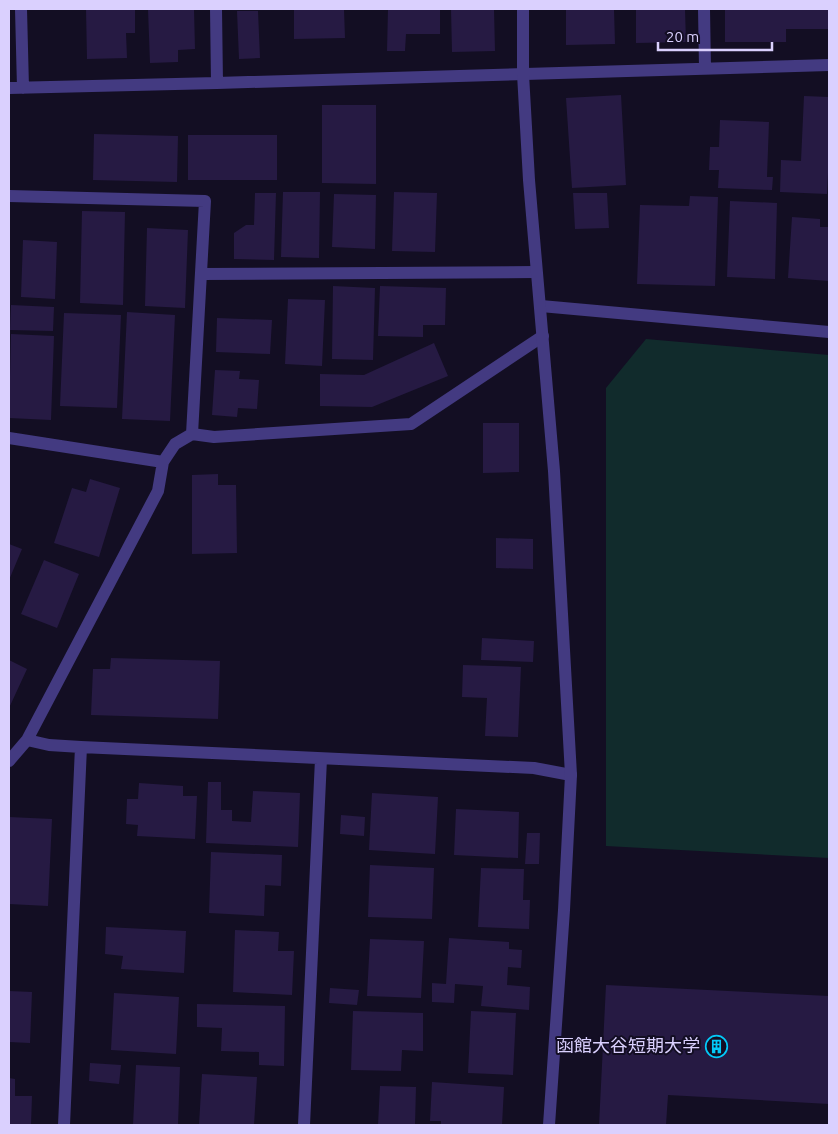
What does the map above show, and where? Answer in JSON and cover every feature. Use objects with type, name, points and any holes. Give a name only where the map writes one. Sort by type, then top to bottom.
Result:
[{"type":"street","points":[[22,9],[23,88]]},
{"type":"street","points":[[216,9],[217,83]]},
{"type":"street","points":[[523,9],[523,74],[529,180],[554,471],[571,775],[549,1125]]},
{"type":"street","points":[[704,9],[705,68]]},
{"type":"street","points":[[9,88],[829,65]]},
{"type":"street","points":[[9,196],[204,200],[192,434]]},
{"type":"street","points":[[201,274],[536,272]]},
{"type":"street","points":[[541,306],[829,332]]},
{"type":"street","points":[[9,761],[27,740],[158,491],[163,462],[175,444],[192,434],[214,437],[411,424],[543,336]]},
{"type":"street","points":[[9,438],[163,462]]},
{"type":"street","points":[[27,740],[81,747],[534,768],[571,775]]},
{"type":"street","points":[[64,1125],[81,747]]},
{"type":"street","points":[[304,1125],[322,759]]},
{"type":"green space","points":[[646,339],[829,355],[829,858],[606,846],[606,388]]},
{"type":"building","points":[[86,9],[135,9],[135,33],[126,33],[127,58],[87,59]]},
{"type":"building","points":[[148,9],[194,9],[195,49],[178,50],[178,62],[150,63]]},
{"type":"building","points":[[294,9],[344,9],[345,38],[294,39]]},
{"type":"building","points":[[388,9],[440,9],[440,34],[406,34],[405,51],[387,51]]},
{"type":"building","points":[[451,9],[494,9],[495,51],[452,52]]},
{"type":"building","points":[[566,9],[614,9],[615,44],[566,45]]},
{"type":"building","points":[[636,9],[685,9],[686,42],[636,43]]},
{"type":"building","points":[[725,9],[829,9],[829,29],[786,29],[786,42],[725,42]]},
{"type":"building","points":[[237,11],[258,11],[260,58],[239,59]]},
{"type":"building","points":[[621,95],[626,185],[572,188],[566,98]]},
{"type":"building","points":[[804,96],[829,97],[829,173],[827,194],[780,192],[781,160],[801,161]]},
{"type":"building","points":[[322,105],[376,105],[376,184],[322,183]]},
{"type":"building","points":[[720,120],[769,122],[767,177],[773,177],[772,190],[718,188],[719,170],[709,170],[710,147],[719,147]]},
{"type":"building","points":[[94,134],[178,136],[177,182],[93,180]]},
{"type":"building","points":[[188,135],[277,135],[277,180],[188,180]]},
{"type":"building","points":[[283,192],[320,192],[319,258],[281,257]]},
{"type":"building","points":[[394,192],[437,193],[435,252],[392,251]]},
{"type":"building","points":[[255,193],[276,193],[274,260],[234,259],[234,233],[246,225],[254,225]]},
{"type":"building","points":[[573,193],[607,193],[609,228],[575,229]]},
{"type":"building","points":[[334,194],[376,195],[375,249],[332,247]]},
{"type":"building","points":[[690,196],[718,197],[715,286],[637,284],[640,205],[689,206]]},
{"type":"building","points":[[730,201],[777,203],[775,279],[727,277]]},
{"type":"building","points":[[82,211],[125,212],[123,305],[80,303]]},
{"type":"building","points":[[792,217],[820,219],[820,227],[829,227],[829,281],[788,278]]},
{"type":"building","points":[[147,228],[188,230],[185,308],[145,306]]},
{"type":"building","points":[[23,240],[57,242],[55,299],[21,297]]},
{"type":"building","points":[[333,286],[375,288],[373,360],[332,359]]},
{"type":"building","points":[[380,286],[446,288],[445,325],[423,325],[423,337],[378,336]]},
{"type":"building","points":[[288,299],[325,300],[322,366],[285,364]]},
{"type":"building","points":[[11,305],[54,307],[53,331],[10,330]]},
{"type":"building","points":[[127,312],[175,315],[170,421],[122,419]]},
{"type":"building","points":[[64,313],[121,315],[117,408],[60,406]]},
{"type":"building","points":[[217,318],[272,320],[270,354],[216,352]]},
{"type":"building","points":[[11,334],[54,336],[51,420],[9,418]]},
{"type":"building","points":[[434,343],[448,376],[372,407],[320,406],[320,374],[364,375]]},
{"type":"building","points":[[215,370],[240,371],[239,379],[259,380],[257,409],[238,408],[237,417],[212,415]]},
{"type":"building","points":[[483,423],[519,423],[519,472],[483,473]]},
{"type":"building","points":[[218,474],[218,485],[236,485],[237,553],[192,554],[192,475]]},
{"type":"building","points":[[90,479],[120,488],[99,557],[54,543],[72,488],[86,492]]},
{"type":"building","points":[[496,538],[533,539],[533,569],[496,568]]},
{"type":"building","points":[[9,544],[22,549],[9,580]]},
{"type":"building","points":[[44,560],[79,574],[57,628],[21,614]]},
{"type":"building","points":[[482,638],[534,641],[533,662],[481,660]]},
{"type":"building","points":[[111,658],[220,661],[218,719],[91,715],[93,669],[110,669]]},
{"type":"building","points":[[9,660],[27,669],[9,708]]},
{"type":"building","points":[[463,665],[521,667],[518,737],[485,736],[487,698],[462,697]]},
{"type":"building","points":[[208,782],[221,782],[221,810],[232,810],[232,821],[251,822],[253,791],[300,793],[298,847],[206,843]]},
{"type":"building","points":[[139,783],[183,786],[183,796],[197,796],[195,839],[137,836],[138,825],[126,824],[127,799],[138,799]]},
{"type":"building","points":[[372,793],[438,797],[435,854],[369,850]]},
{"type":"building","points":[[456,809],[519,812],[518,858],[454,855]]},
{"type":"building","points":[[341,815],[365,817],[364,836],[340,834]]},
{"type":"building","points":[[9,817],[52,819],[48,906],[9,904]]},
{"type":"building","points":[[527,833],[540,833],[539,864],[525,864]]},
{"type":"building","points":[[211,852],[282,855],[281,886],[265,885],[264,916],[209,913]]},
{"type":"building","points":[[370,865],[434,868],[432,919],[368,917]]},
{"type":"building","points":[[481,868],[524,869],[523,900],[530,900],[529,929],[478,927]]},
{"type":"building","points":[[106,927],[186,931],[184,973],[121,969],[123,956],[105,954]]},
{"type":"building","points":[[235,930],[279,932],[278,951],[294,951],[292,995],[233,992]]},
{"type":"building","points":[[449,938],[509,942],[509,949],[522,950],[521,968],[508,967],[507,985],[530,987],[529,1010],[481,1006],[483,986],[455,984],[454,1003],[432,1002],[432,983],[446,984]]},
{"type":"building","points":[[370,939],[424,941],[421,998],[367,996]]},
{"type":"building","name":"函館大谷短期大学","points":[[606,985],[829,996],[829,1104],[668,1095],[666,1125],[599,1125]]},
{"type":"building","points":[[330,988],[359,990],[357,1005],[329,1003]]},
{"type":"building","points":[[9,991],[32,992],[30,1043],[9,1042]]},
{"type":"building","points":[[114,993],[179,997],[176,1054],[111,1050]]},
{"type":"building","points":[[197,1004],[285,1006],[284,1066],[259,1065],[259,1052],[221,1051],[222,1028],[197,1027]]},
{"type":"building","points":[[353,1011],[423,1013],[423,1051],[402,1050],[401,1071],[351,1070]]},
{"type":"building","points":[[471,1011],[516,1013],[513,1075],[468,1073]]},
{"type":"building","points":[[90,1063],[121,1065],[119,1084],[89,1081]]},
{"type":"building","points":[[136,1065],[180,1067],[178,1125],[133,1125]]},
{"type":"building","points":[[202,1074],[257,1077],[254,1125],[199,1125]]},
{"type":"building","points":[[9,1078],[15,1079],[15,1096],[32,1096],[31,1125],[9,1125]]},
{"type":"building","points":[[432,1082],[504,1087],[502,1125],[441,1125],[441,1121],[430,1121]]},
{"type":"building","points":[[380,1086],[416,1087],[415,1125],[378,1125]]},
{"type":"place","name":"函館大谷短期大学","points":[[716,1046]]}]
